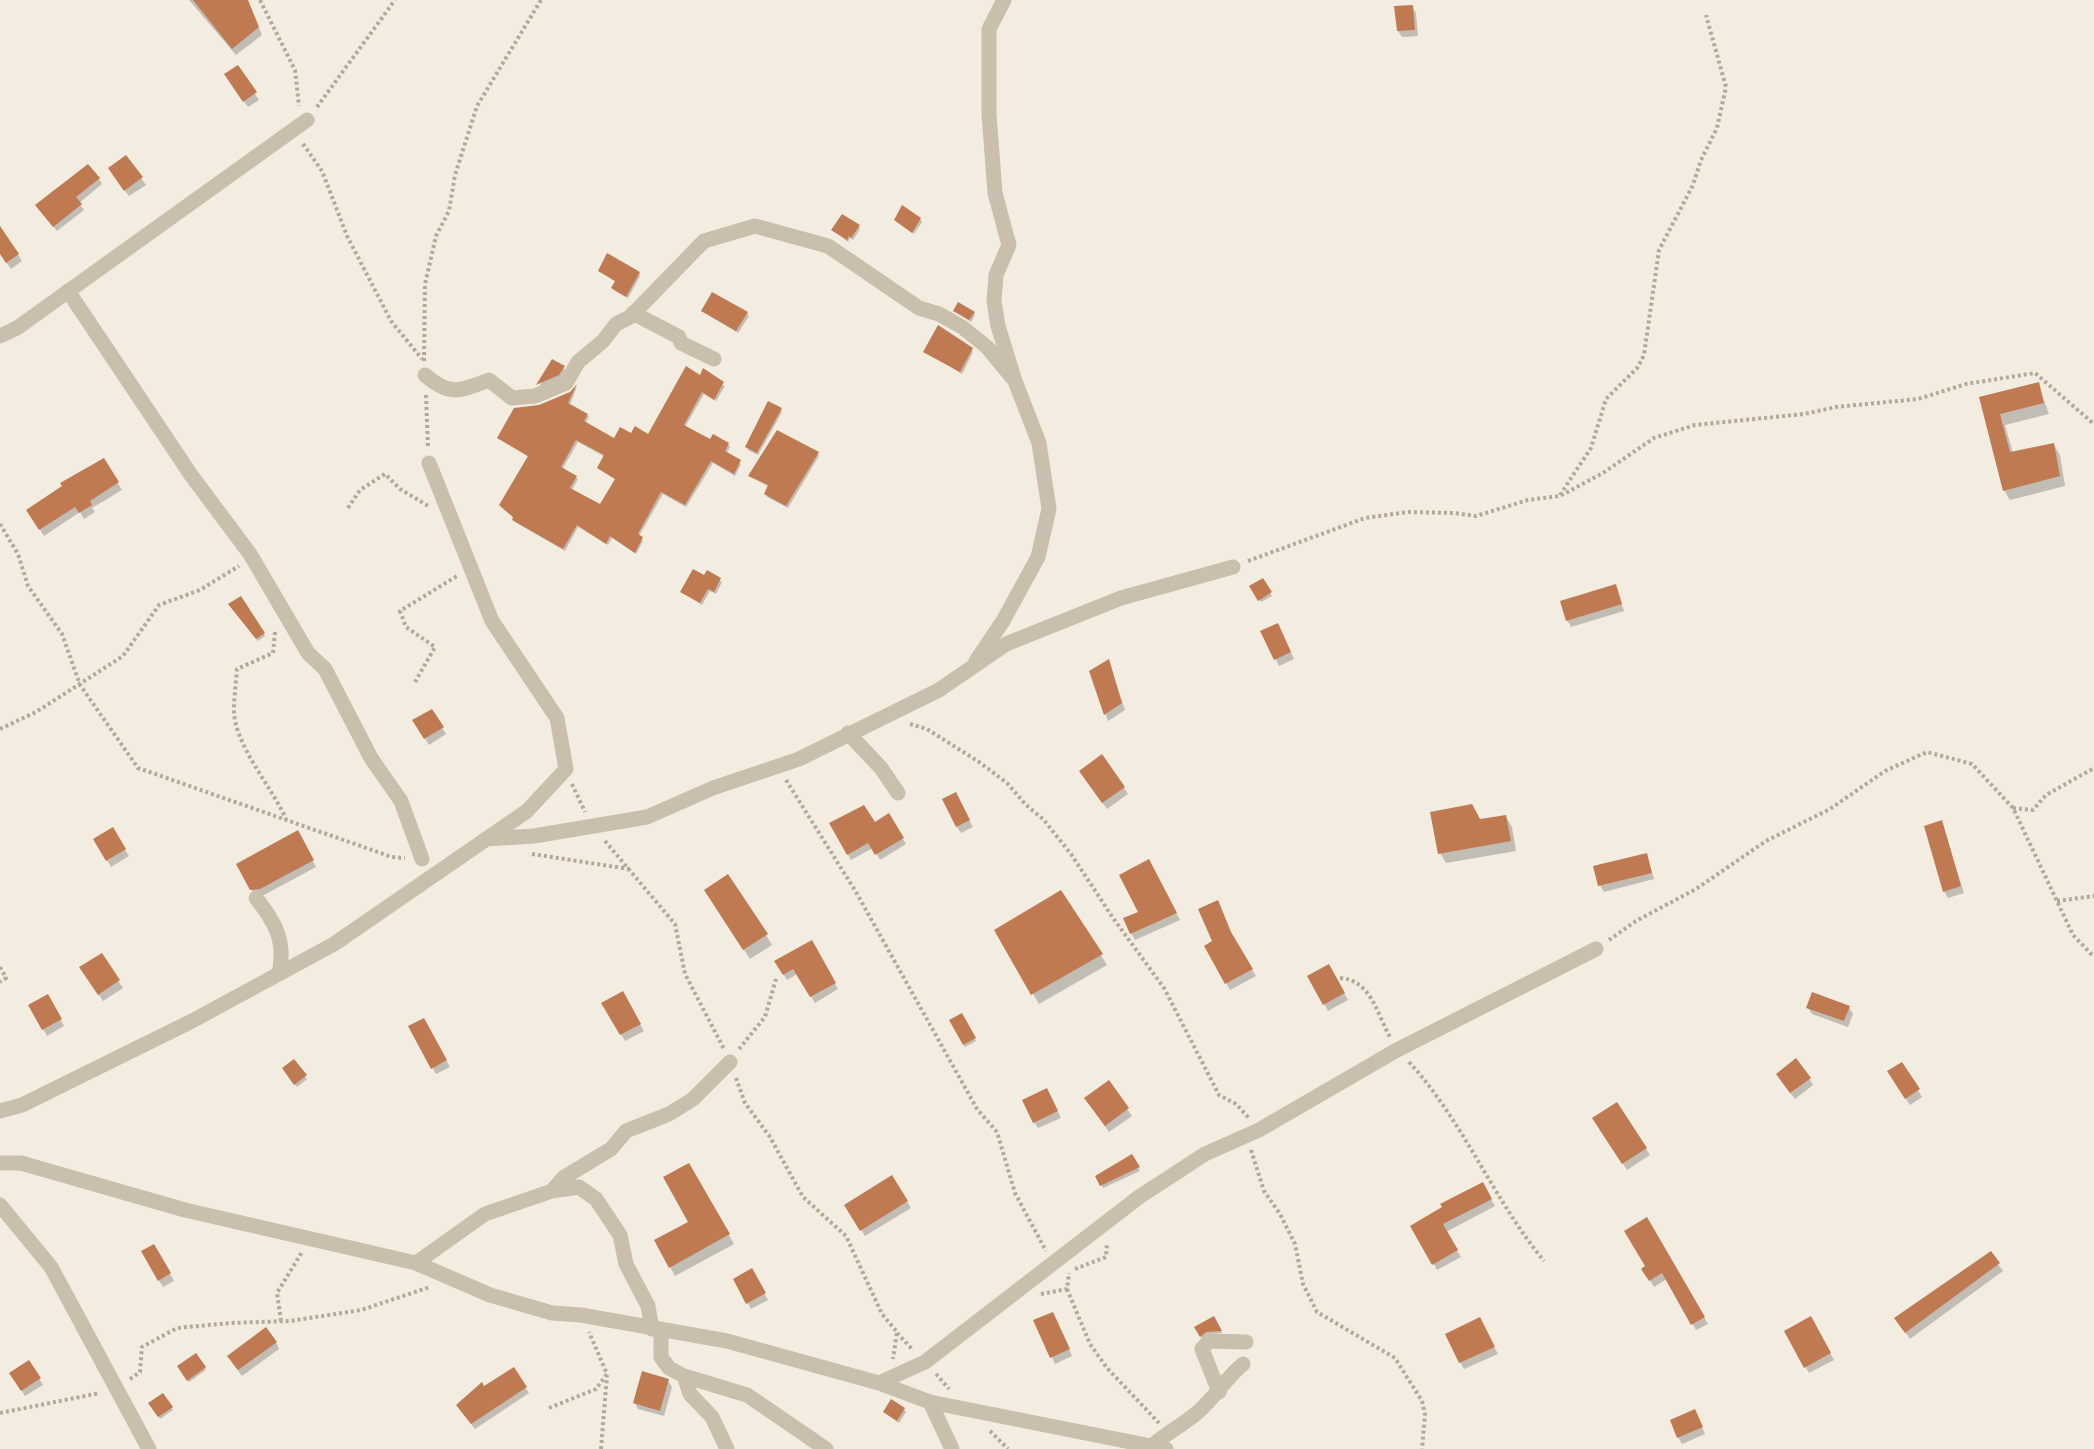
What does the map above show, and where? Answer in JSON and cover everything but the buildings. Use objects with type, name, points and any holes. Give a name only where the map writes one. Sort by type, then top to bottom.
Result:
[{"type":"street","points":[[972,667],[1003,621],[1038,557],[1049,509],[1039,443],[1015,381],[998,326],[994,301],[996,275],[1009,245],[995,193],[989,114],[989,29],[1004,0]]},
{"type":"street","points":[[0,336],[17,328],[301,125]]},
{"type":"street","points":[[425,368],[441,388],[459,391],[489,380],[512,398],[535,396],[566,383],[578,362],[603,341],[616,324],[633,313],[704,241],[755,226],[828,246],[920,308],[939,314],[962,327],[987,346],[1015,381]]},
{"type":"street","points":[[68,291],[191,475],[250,554],[308,653],[326,669],[371,758],[401,801],[422,860]]},
{"type":"street","points":[[633,313],[679,337],[681,343],[700,345],[714,359]]},
{"type":"street","points":[[0,1111],[22,1106],[334,944],[527,811],[566,769],[557,718],[492,621],[429,463]]},
{"type":"street","points":[[486,839],[534,836],[647,817],[713,788],[777,768],[939,690],[1006,644],[1121,598],[1233,567]]},
{"type":"street","points":[[848,733],[881,768],[898,793]]},
{"type":"street","points":[[256,898],[272,919],[283,953],[279,974]]},
{"type":"street","points":[[879,1383],[925,1362],[1139,1197],[1205,1154],[1254,1132],[1397,1050],[1596,949]]},
{"type":"street","points":[[552,1191],[563,1178],[610,1149],[626,1131],[636,1125],[669,1114],[693,1099],[730,1062]]},
{"type":"street","points":[[0,1163],[21,1163],[184,1210],[416,1263],[490,1295],[552,1313],[581,1315],[776,1352],[879,1383],[930,1402],[1151,1444],[1180,1427],[1219,1392],[1230,1374],[1243,1364]]},
{"type":"street","points":[[416,1263],[486,1214],[552,1191],[579,1187],[596,1199],[620,1235],[626,1264],[648,1306],[656,1329],[661,1357],[669,1368],[684,1376],[747,1395],[826,1449]]},
{"type":"street","points":[[0,1205],[51,1267],[150,1449]]},
{"type":"street","points":[[1049,1268],[1069,1272]]},
{"type":"street","points":[[1219,1392],[1202,1349],[1209,1341],[1246,1342]]},
{"type":"street","points":[[684,1376],[690,1394],[712,1417],[727,1449]]},
{"type":"street","points":[[930,1402],[952,1449]]},
{"type":"path","points":[[260,0],[295,70],[301,125],[347,236],[391,321],[425,368]]},
{"type":"path","points":[[301,125],[394,0]]},
{"type":"path","points":[[429,463],[425,368],[425,284],[436,236],[449,211],[455,175],[477,106],[542,0]]},
{"type":"path","points":[[1560,496],[1591,448],[1596,425],[1606,399],[1638,368],[1644,356],[1659,250],[1693,185],[1701,160],[1717,128],[1726,87],[1706,15]]},
{"type":"path","points":[[1233,567],[1365,518],[1408,513],[1454,513],[1476,516],[1528,500],[1560,496],[1603,473],[1654,438],[1695,425],[1804,414],[1836,406],[1918,399],[1966,384],[2035,373],[2070,400],[2094,424]]},
{"type":"path","points":[[348,508],[360,490],[385,474],[417,502],[450,516]]},
{"type":"path","points":[[0,524],[18,554],[27,586],[63,634],[80,685],[138,768],[392,857],[422,860]]},
{"type":"path","points":[[0,729],[36,712],[123,656],[159,605],[200,590],[240,565],[250,554]]},
{"type":"path","points":[[415,682],[435,647],[406,627],[400,611],[471,568]]},
{"type":"path","points":[[286,820],[276,797],[250,759],[234,713],[237,669],[273,653],[275,632],[291,625]]},
{"type":"path","points":[[884,716],[927,729],[979,762],[1006,783],[1026,806],[1043,819],[1071,854],[1113,918],[1164,988],[1219,1095],[1236,1104],[1254,1132],[1264,1191],[1280,1214],[1295,1244],[1309,1301],[1317,1312],[1395,1358],[1422,1401],[1425,1415],[1422,1449]]},
{"type":"path","points":[[1596,949],[1636,921],[1696,889],[1766,841],[1830,809],[1885,771],[1927,752],[1972,764],[2013,808],[2073,935],[2094,957]]},
{"type":"path","points":[[777,768],[795,790],[856,892],[977,1109],[997,1132],[1015,1193],[1046,1251],[1049,1268]]},
{"type":"path","points":[[2013,808],[2034,810],[2046,795],[2094,768]]},
{"type":"path","points":[[527,854],[629,869]]},
{"type":"path","points":[[2057,901],[2094,896]]},
{"type":"path","points":[[0,967],[6,978],[0,982]]},
{"type":"path","points":[[1340,978],[1351,979],[1371,996],[1380,1019],[1397,1050],[1442,1102],[1514,1222],[1544,1261]]},
{"type":"path","points":[[730,1062],[765,1017],[776,979]]},
{"type":"path","points":[[281,1322],[277,1293],[309,1239]]},
{"type":"path","points":[[0,1413],[118,1389],[140,1372],[142,1347],[177,1329],[281,1322],[361,1310],[430,1287],[416,1263]]},
{"type":"path","points":[[1067,1289],[1090,1344],[1107,1368],[1158,1421],[1151,1444]]},
{"type":"path","points":[[581,1315],[607,1374],[601,1449]]},
{"type":"path","points":[[549,1408],[596,1389],[607,1374]]}]
